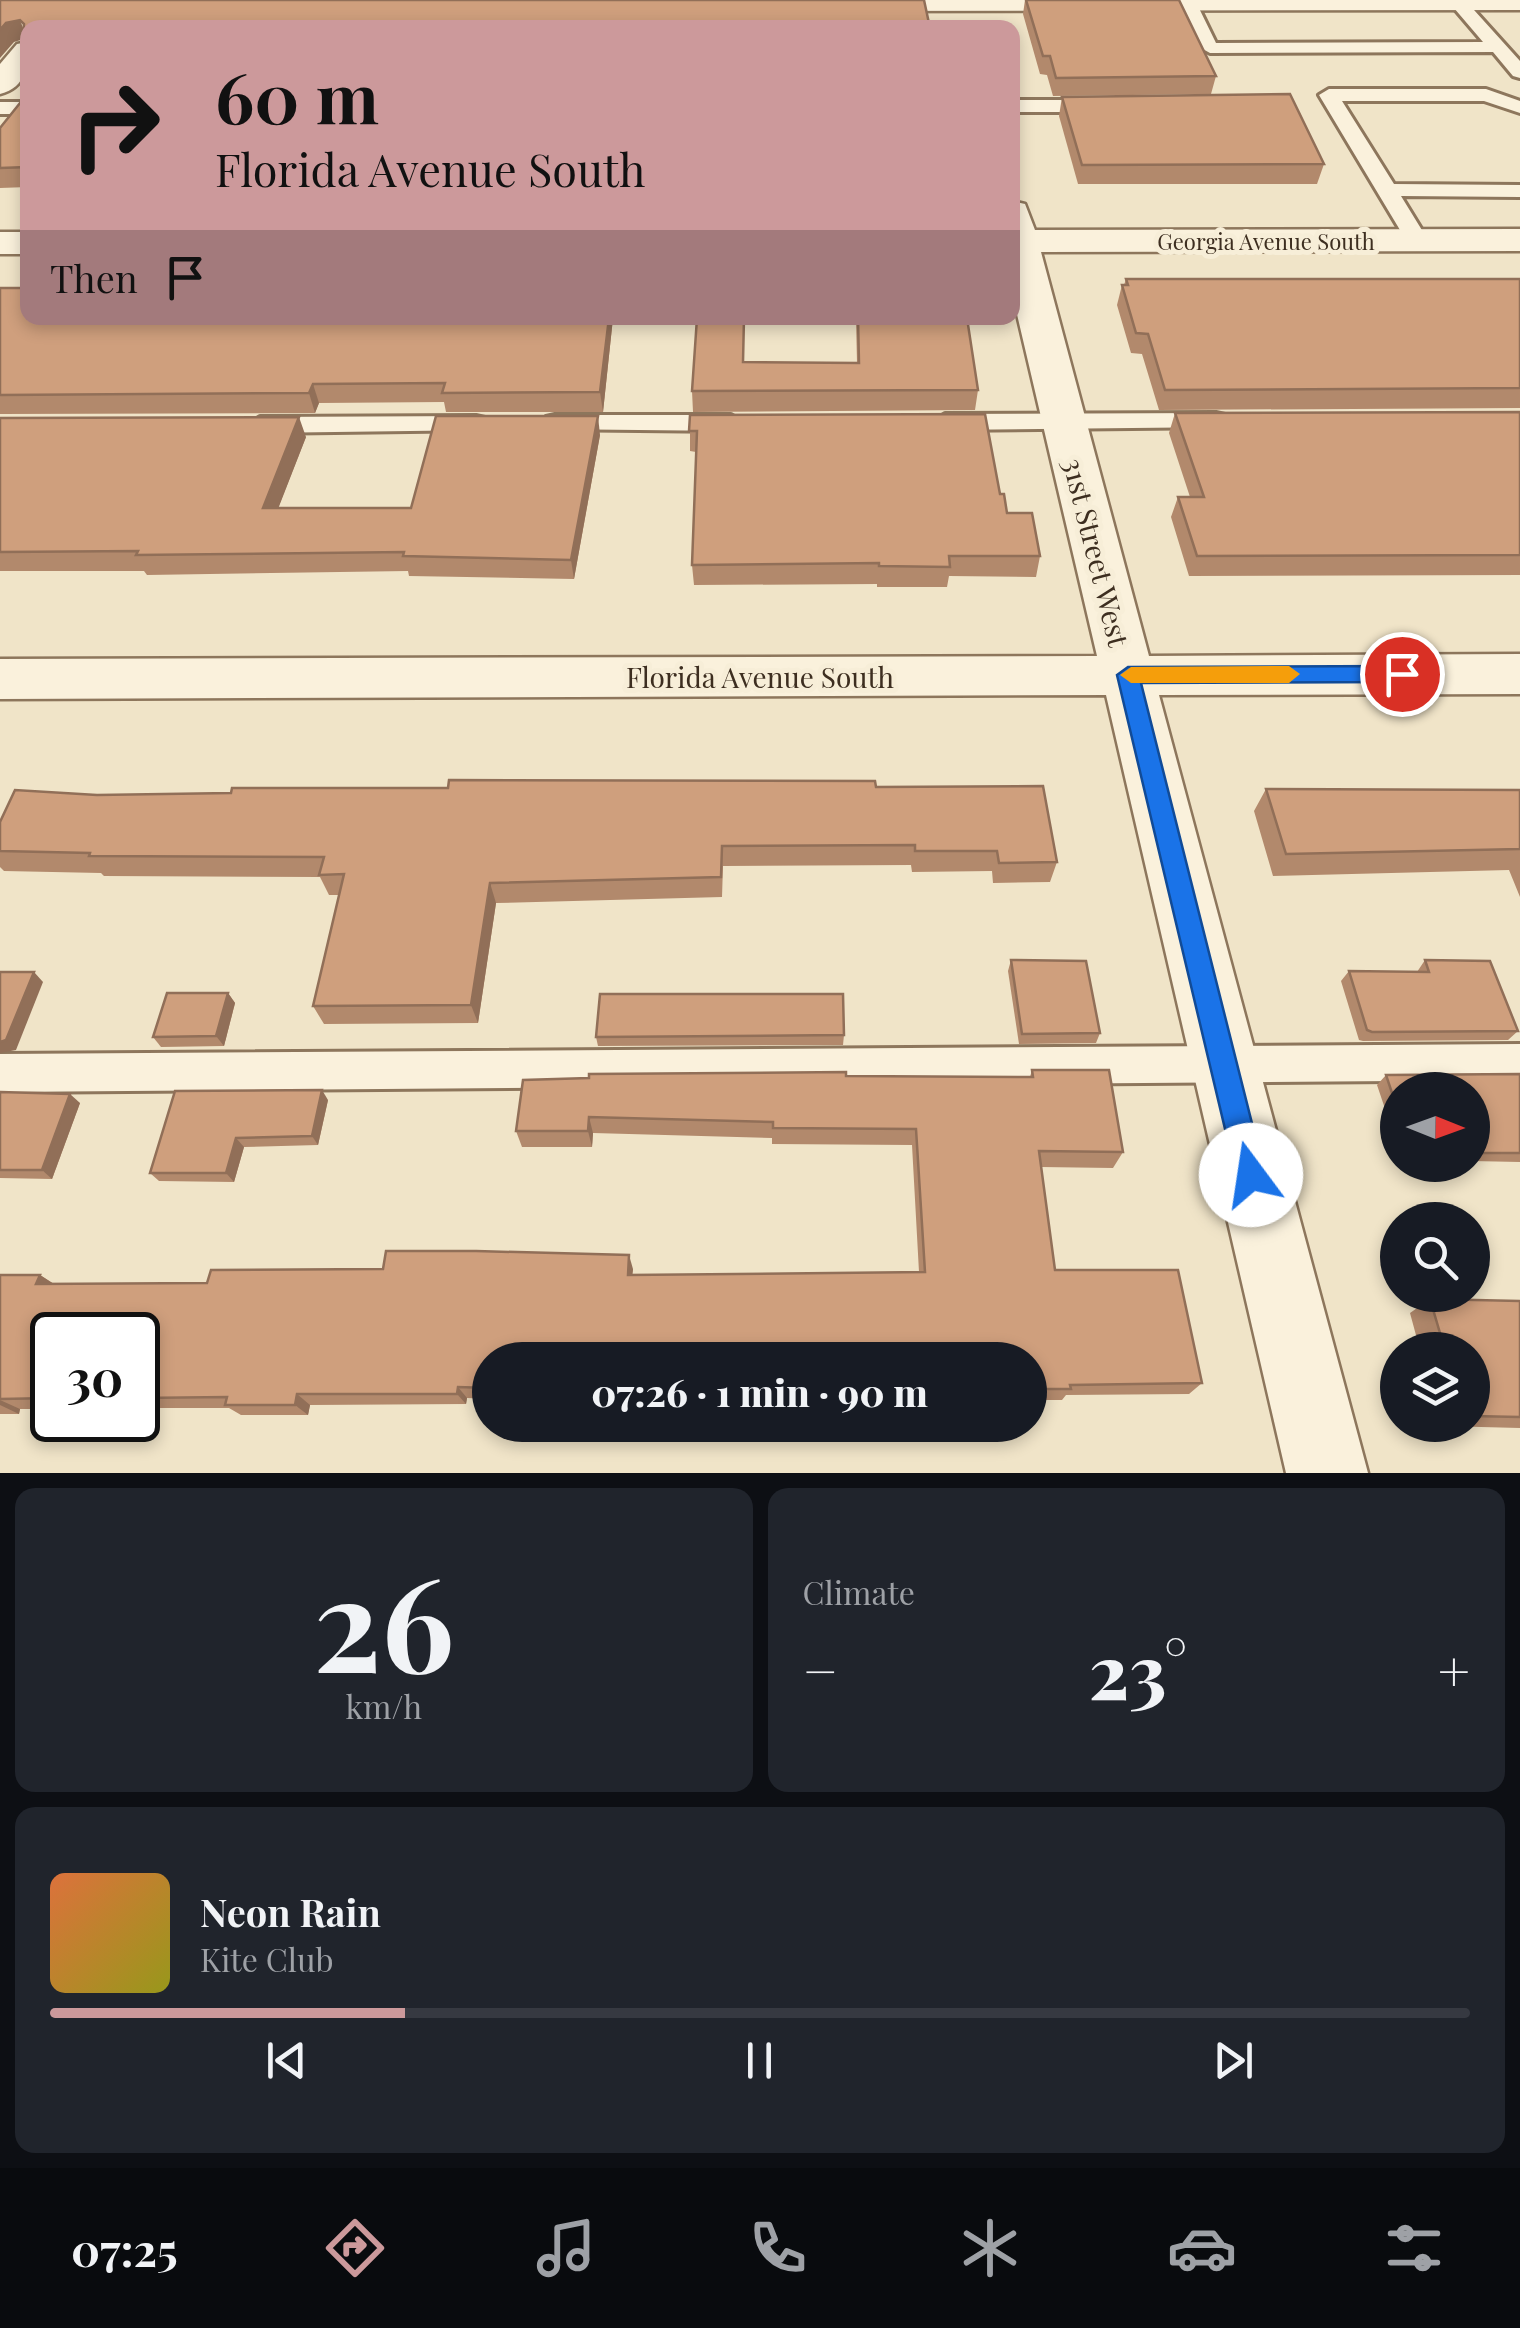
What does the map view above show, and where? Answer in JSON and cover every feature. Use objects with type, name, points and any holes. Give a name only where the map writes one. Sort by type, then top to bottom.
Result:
[{"type":"street","points":[[826,2],[968,10],[1187,1],[1520,1]]},
{"type":"street","points":[[0,84],[20,60]]},
{"type":"street","name":"Georgia Avenue South","points":[[1020,232],[1520,240]]},
{"type":"street","name":"31st Street West","points":[[1020,251],[1327,1473]]},
{"type":"street","name":"Florida Avenue South","points":[[0,679],[1520,674]]},
{"type":"lane","points":[[1187,1],[1210,48],[1497,47]]},
{"type":"lane","points":[[1458,1],[1520,72]]},
{"type":"lane","points":[[1417,240],[1329,95],[1486,95],[1520,107]]},
{"type":"lane","points":[[1020,106],[1128,106]]},
{"type":"lane","points":[[1387,190],[1520,191]]},
{"type":"lane","points":[[926,422],[1243,421]]},
{"type":"lane","points":[[532,424],[749,422]]},
{"type":"lane","points":[[236,424],[493,424]]},
{"type":"lane","points":[[0,1074],[1520,1062]]},
{"type":"building","points":[[0,0],[924,0],[928,20],[20,20],[6,23],[0,30]]},
{"type":"building","points":[[1026,0],[1179,0],[1216,76],[1056,78],[1050,56],[1043,56]]},
{"type":"building","points":[[1290,94],[1324,164],[1082,165],[1062,97]]},
{"type":"building","points":[[20,103],[20,167],[0,168],[0,128]]},
{"type":"building","points":[[1126,279],[1520,279],[1520,388],[1165,390],[1148,334],[1136,333],[1122,285],[1128,285]]},
{"type":"building","points":[[0,288],[20,288],[20,325],[608,325],[600,392],[442,393],[445,383],[313,384],[309,393],[0,395]]},
{"type":"building","points":[[697,325],[744,325],[743,362],[859,363],[858,325],[968,325],[978,390],[692,391]]},
{"type":"building","points":[[1520,412],[1520,555],[1197,556],[1178,497],[1204,497],[1175,413]]},
{"type":"building","points":[[985,414],[1007,513],[1032,513],[1040,556],[949,556],[950,567],[879,563],[692,565],[697,431],[689,431],[690,415]]},
{"type":"building","points":[[436,416],[598,416],[571,560],[403,556],[404,552],[0,552],[0,418],[299,417],[263,508],[411,508]]},
{"type":"building","points":[[449,780],[875,781],[876,787],[1043,786],[1057,862],[999,863],[997,851],[915,851],[915,845],[722,846],[721,877],[490,883],[471,1005],[313,1006],[344,874],[319,875],[324,857],[89,856],[90,853],[0,851],[0,822],[15,790],[97,795],[231,793],[232,788],[448,788]]},
{"type":"building","points":[[1266,789],[1520,790],[1520,849],[1286,854]]},
{"type":"building","points":[[1011,960],[1086,961],[1100,1033],[1022,1034]]},
{"type":"building","points":[[1425,960],[1490,961],[1518,1031],[1367,1030],[1349,971],[1429,972]]},
{"type":"building","points":[[0,972],[34,972],[6,1040],[0,1042]]},
{"type":"building","points":[[167,993],[228,993],[216,1036],[153,1037]]},
{"type":"building","points":[[600,994],[843,994],[844,1035],[596,1037]]},
{"type":"building","points":[[1032,1070],[1109,1070],[1123,1152],[1039,1151],[1055,1270],[1178,1270],[1202,1383],[1070,1385],[1071,1389],[1047,1389],[1047,1342],[472,1342],[472,1387],[458,1387],[457,1394],[297,1394],[295,1405],[225,1405],[227,1397],[160,1398],[160,1312],[30,1312],[30,1398],[0,1399],[0,1275],[40,1275],[36,1284],[207,1283],[211,1270],[383,1269],[386,1251],[629,1255],[628,1275],[925,1272],[916,1129],[773,1128],[773,1122],[589,1117],[588,1131],[516,1131],[523,1080],[589,1078],[589,1074],[846,1072],[846,1076],[1033,1077]]},
{"type":"building","points":[[1490,1074],[1520,1074],[1520,1153],[1490,1153]]},
{"type":"building","points":[[322,1090],[312,1136],[236,1138],[226,1173],[150,1173],[175,1091]]},
{"type":"building","points":[[0,1092],[70,1094],[42,1170],[0,1170]]},
{"type":"building","points":[[1490,1300],[1520,1301],[1520,1417],[1490,1416],[1490,1332],[1440,1332],[1434,1312],[1490,1312]]},
{"type":"slow traffic","points":[[1131,675],[1289,674]]},
{"type":"route","points":[[1251,1175],[1128,675],[1402,674]]}]
